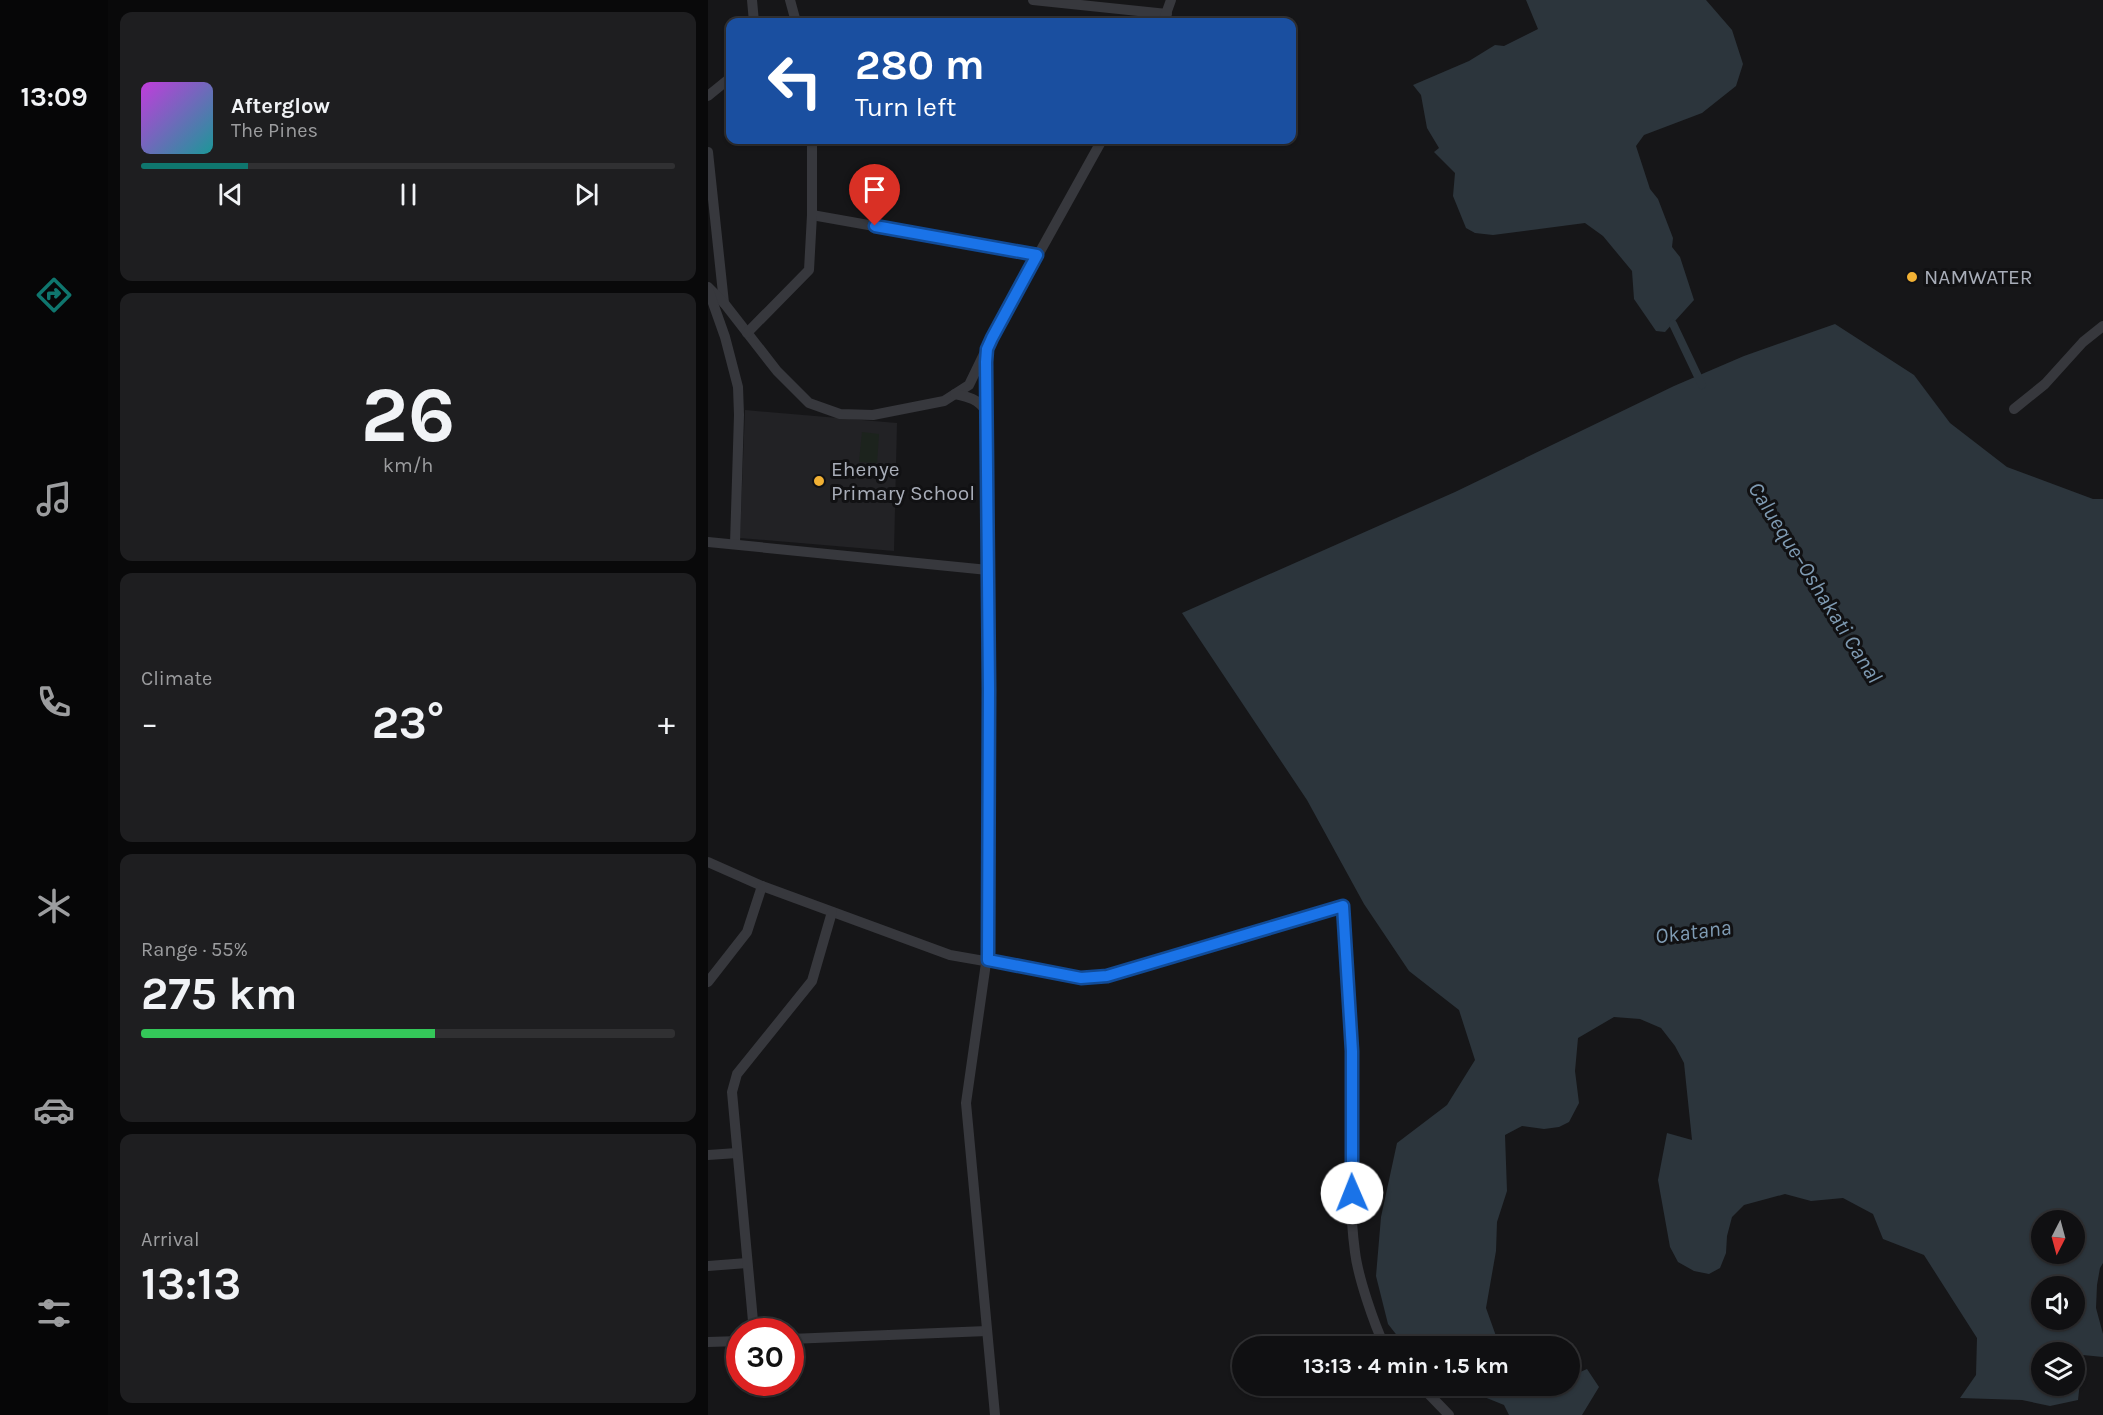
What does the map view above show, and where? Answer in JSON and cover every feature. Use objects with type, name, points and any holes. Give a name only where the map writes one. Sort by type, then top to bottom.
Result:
[{"type":"street","points":[[752,0],[754,18]]},
{"type":"street","points":[[790,0],[795,18]]},
{"type":"street","points":[[1033,0],[1081,3],[1165,18],[1171,0]]},
{"type":"street","points":[[708,96],[726,81]]},
{"type":"street","points":[[747,333],[809,270],[812,144]]},
{"type":"street","points":[[708,287],[724,303],[777,371],[808,402],[840,414],[873,415],[944,401],[969,385],[1037,255],[1100,144]]},
{"type":"street","points":[[708,152],[724,303]]},
{"type":"street","points":[[812,215],[1037,255]]},
{"type":"street","points":[[708,287],[725,337],[738,387],[735,544]]},
{"type":"street","points":[[2014,410],[2045,384],[2083,342],[2103,326]]},
{"type":"street","points":[[987,349],[988,960],[966,1103],[995,1415]]},
{"type":"street","points":[[955,394],[980,402],[986,411]]},
{"type":"street","points":[[708,542],[988,570]]},
{"type":"street","points":[[708,862],[762,886],[950,955],[1081,978],[1107,976],[1343,906],[1352,1051],[1353,1240],[1357,1264],[1381,1336]]},
{"type":"street","points":[[708,982],[747,932],[762,886]]},
{"type":"street","points":[[753,1318],[732,1092],[737,1074],[812,981],[832,912]]},
{"type":"street","points":[[708,1155],[737,1153]]},
{"type":"street","points":[[708,1266],[747,1263]]},
{"type":"street","points":[[804,1338],[987,1331]]},
{"type":"street","points":[[708,1342],[726,1341]]},
{"type":"street","points":[[1431,1396],[1449,1415]]},
{"type":"shaded area","name":"Ehenye Primary School","points":[[745,410],[897,423],[894,551],[740,538]]},
{"type":"shaded area","points":[[862,432],[879,434],[877,463],[859,462]]},
{"type":"water","points":[[1526,0],[1706,0],[1732,30],[1743,64],[1736,86],[1702,113],[1644,135],[1636,146],[1650,189],[1658,199],[1673,238],[1672,247],[1680,257],[1694,300],[1665,332],[1656,331],[1634,299],[1632,271],[1603,236],[1585,223],[1493,235],[1475,233],[1466,228],[1453,196],[1455,173],[1434,152],[1439,148],[1427,128],[1421,95],[1413,85],[1469,61],[1495,45],[1504,46],[1538,29]]},
{"type":"water","name":"Okatana","points":[[1835,324],[1914,375],[1950,423],[2007,467],[2093,499],[2103,499],[2103,1263],[2097,1285],[2096,1308],[2103,1334],[2103,1357],[2085,1355],[2085,1342],[2031,1342],[2031,1396],[2078,1396],[2078,1400],[2050,1406],[2022,1400],[1960,1398],[1976,1375],[1977,1338],[1924,1255],[1883,1239],[1873,1214],[1843,1198],[1811,1201],[1785,1194],[1744,1205],[1732,1217],[1727,1236],[1726,1253],[1720,1268],[1709,1274],[1694,1271],[1678,1262],[1670,1247],[1658,1180],[1667,1133],[1692,1140],[1684,1063],[1675,1046],[1661,1028],[1640,1019],[1614,1017],[1578,1038],[1575,1071],[1579,1103],[1569,1122],[1559,1127],[1544,1129],[1522,1126],[1505,1135],[1507,1191],[1497,1222],[1496,1251],[1486,1308],[1496,1336],[1397,1336],[1388,1324],[1376,1276],[1381,1217],[1397,1143],[1447,1105],[1475,1060],[1459,1010],[1409,971],[1364,904],[1307,800],[1182,613],[1455,492],[1674,386],[1744,356]]},
{"type":"water","points":[[1587,1369],[1599,1387],[1582,1415],[1509,1415],[1504,1405],[1482,1396],[1580,1396],[1580,1372]]},
{"type":"waterway","name":"Calueque–Oshakati Canal","points":[[1673,324],[1702,385]]},
{"type":"place","name":"NAMWATER","points":[[1912,277]]},
{"type":"place","name":"Ehenye Primary School","points":[[819,481]]},
{"type":"route","points":[[875,226],[1037,255],[992,338],[987,349],[986,362],[989,689],[988,960],[1081,978],[1107,976],[1343,906],[1352,1051],[1352,1193]]}]
